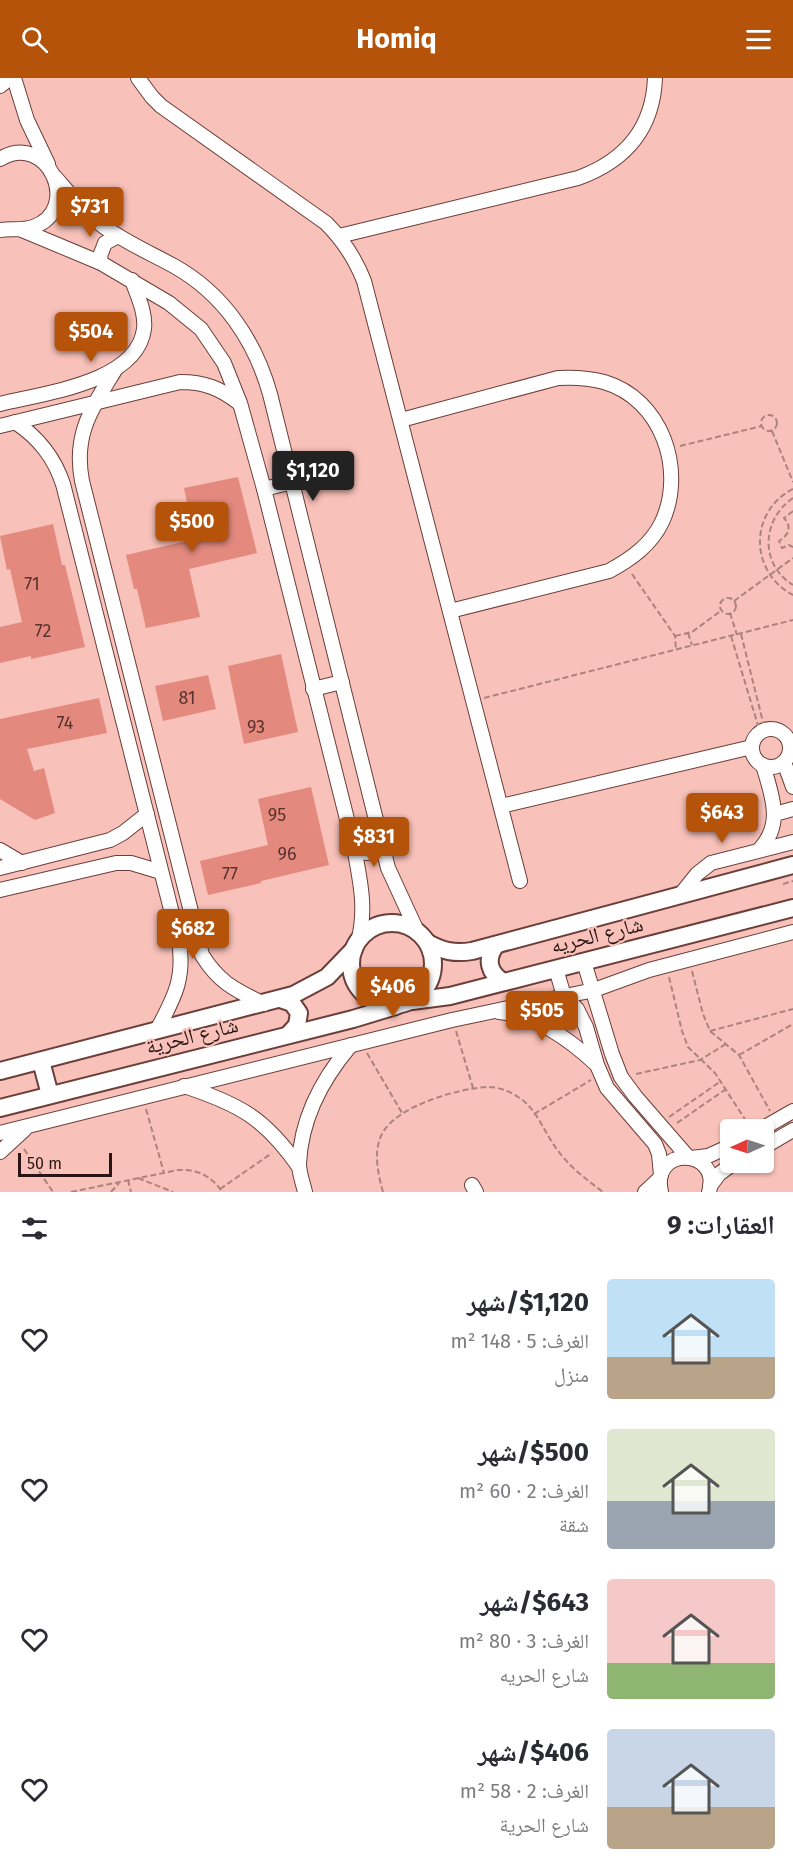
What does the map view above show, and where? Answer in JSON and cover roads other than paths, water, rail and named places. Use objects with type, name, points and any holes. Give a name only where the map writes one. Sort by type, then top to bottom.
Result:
[{"type":"street","points":[[0,86],[10,78]]},
{"type":"street","points":[[8,228],[34,227],[44,221],[52,212],[57,201],[58,189],[27,120],[15,78]]},
{"type":"street","points":[[138,78],[161,106],[326,223],[354,257],[364,281],[401,420],[520,881]]},
{"type":"street","points":[[339,236],[578,178],[596,171],[627,149],[639,134],[653,99],[655,78]]},
{"type":"street","points":[[0,159],[17,153],[40,158],[90,215],[118,236],[194,279],[210,291],[237,321],[257,356],[265,375],[388,868],[433,959],[432,976],[424,990],[404,1004],[387,1006],[371,1000],[359,989],[352,974],[351,957],[363,923],[363,898],[354,847],[264,489],[240,403],[224,363],[201,329],[169,303],[101,263],[8,228]]},
{"type":"street","points":[[101,263],[100,256],[105,243],[118,236]]},
{"type":"street","points":[[132,280],[144,316],[141,341],[135,352],[115,370],[96,401],[82,433],[79,450],[80,467],[202,955],[212,971],[225,984],[264,1004]]},
{"type":"street","points":[[0,404],[88,381],[115,370]]},
{"type":"street","points":[[401,420],[558,378],[583,377],[606,383],[628,394],[646,410],[660,429],[668,449],[672,476],[670,500],[662,523],[648,543],[624,563],[609,571],[450,610]]},
{"type":"street","points":[[0,426],[180,382],[211,385],[240,403]]},
{"type":"street","points":[[15,422],[41,443],[52,457],[59,472],[179,941],[181,956],[179,985],[157,1030]]},
{"type":"street","points":[[59,472],[68,464],[80,467]]},
{"type":"street","points":[[264,489],[292,482]]},
{"type":"street","points":[[313,688],[342,682]]},
{"type":"street","points":[[777,729],[791,740],[790,752],[784,762],[775,767],[763,765],[755,758],[753,741],[763,731],[777,729]]},
{"type":"street","points":[[129,743],[147,737]]},
{"type":"street","points":[[501,806],[752,747]]},
{"type":"street","points":[[784,762],[793,787]]},
{"type":"street","points":[[759,850],[772,830],[775,814],[763,765]]},
{"type":"street","points":[[775,814],[793,809]]},
{"type":"street","points":[[0,868],[95,844],[123,833],[147,814]]},
{"type":"street","points":[[354,847],[362,853],[373,852],[382,840]]},
{"type":"street","points":[[681,894],[697,874],[711,863],[793,842]]},
{"type":"street","points":[[95,844],[105,855],[101,865]]},
{"type":"street","points":[[0,850],[22,862]]},
{"type":"street","points":[[0,890],[101,865],[131,863],[161,872]]},
{"type":"street","name":"شارع الحريه","points":[[422,937],[442,951],[457,954],[793,866]]},
{"type":"street","name":"شارع الحريه","points":[[404,1004],[450,996],[793,908]]},
{"type":"street","points":[[356,946],[369,930],[384,924],[401,924],[422,937]]},
{"type":"street","points":[[0,1133],[452,1020],[594,990],[666,965],[793,932]]},
{"type":"street","points":[[179,941],[184,945],[191,944],[198,936]]},
{"type":"street","points":[[496,945],[492,951],[490,966],[492,973],[504,982]]},
{"type":"street","name":"شارع الحرية","points":[[0,1071],[292,995],[327,977],[356,946]]},
{"type":"street","points":[[584,962],[621,1077],[689,1158],[704,1165],[708,1171],[710,1190]]},
{"type":"street","points":[[556,969],[564,996],[577,1009],[582,1018],[599,1070],[614,1098],[655,1144],[659,1154],[662,1192]]},
{"type":"street","points":[[280,999],[292,1003],[299,1013],[297,1025],[289,1034]]},
{"type":"street","name":"شارع الحرية","points":[[0,1108],[353,1019],[404,1004]]},
{"type":"street","points":[[491,1011],[510,1013],[548,1028],[582,1051],[599,1070]]},
{"type":"street","points":[[305,1192],[299,1167],[302,1140],[312,1106],[333,1066],[356,1044]]},
{"type":"street","points":[[41,1061],[50,1095]]},
{"type":"street","points":[[183,1086],[229,1102],[249,1113],[284,1145],[299,1167]]},
{"type":"street","points":[[774,1122],[793,1111]]},
{"type":"street","points":[[0,1152],[15,1136],[32,1125]]},
{"type":"street","points":[[774,1141],[793,1130]]},
{"type":"street","points":[[645,1192],[674,1160],[708,1156],[720,1151]]},
{"type":"street","points":[[710,1190],[720,1172]]}]
